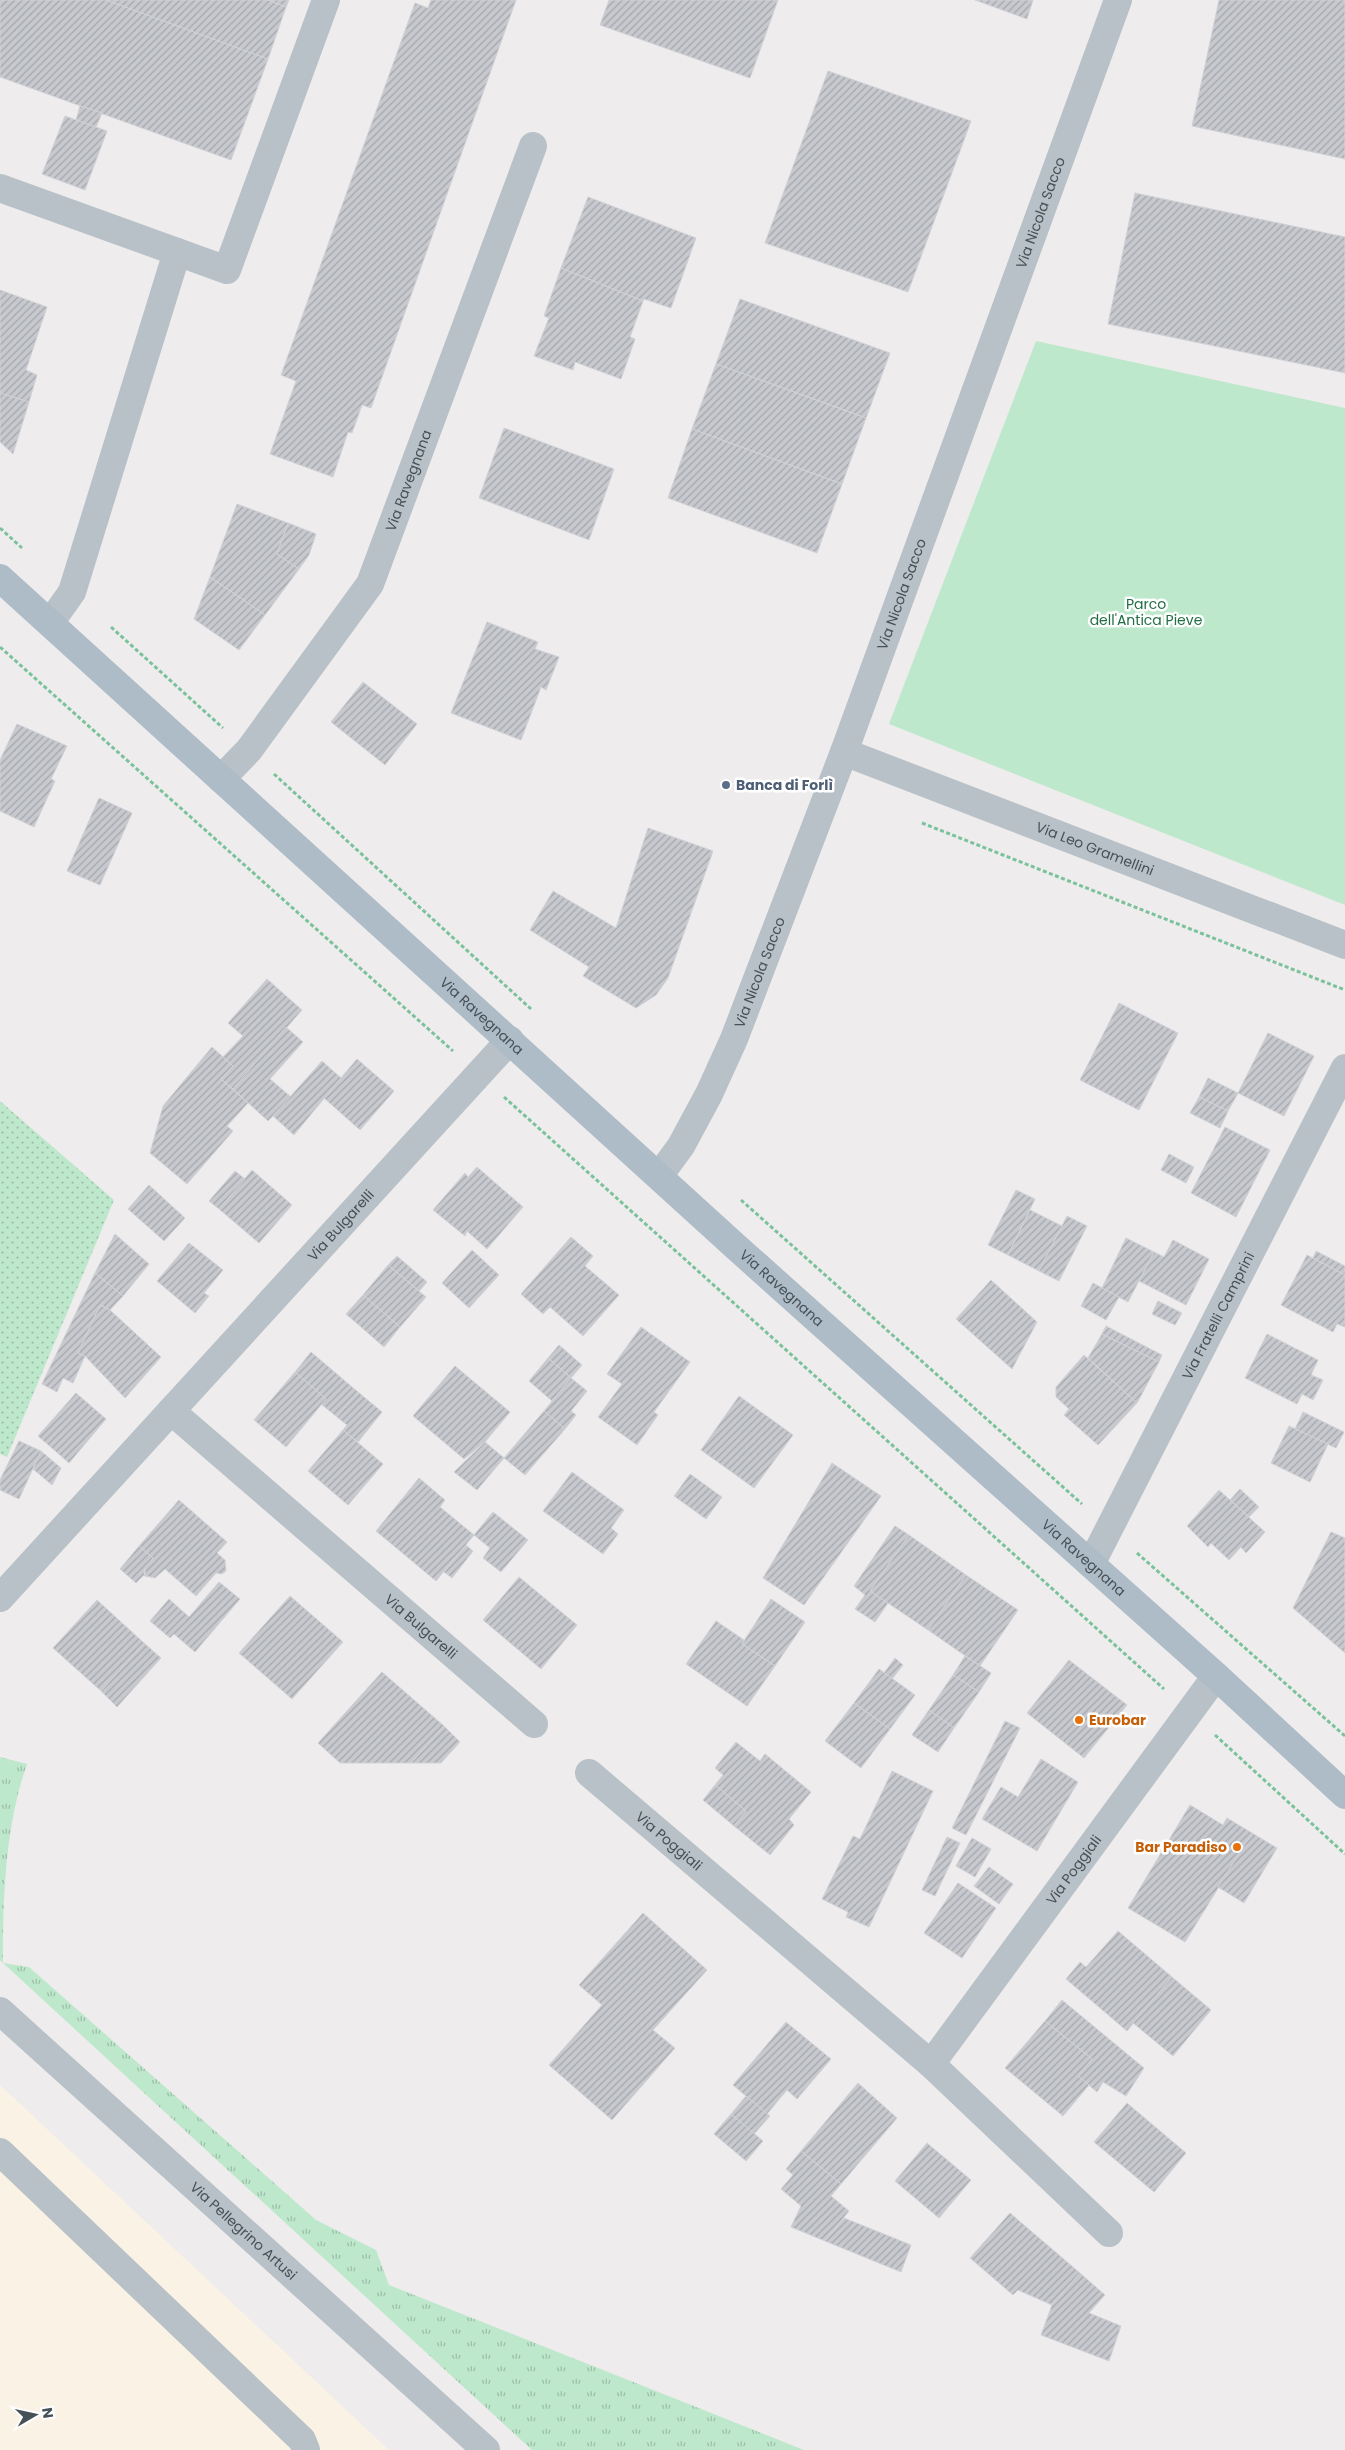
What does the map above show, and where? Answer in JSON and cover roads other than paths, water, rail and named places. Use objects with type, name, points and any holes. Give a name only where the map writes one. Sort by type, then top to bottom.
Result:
[{"type":"main road","name":"Via Ravegnana","points":[[0,578],[659,1176],[1216,1676],[1345,1796]]},
{"type":"street","points":[[0,188],[228,270],[326,0]]},
{"type":"street","name":"Via Nicola Sacco","points":[[659,1176],[681,1146],[709,1094],[734,1039],[844,752],[1118,0]]},
{"type":"street","name":"Via Ravegnana","points":[[221,780],[249,750],[370,584],[533,146]]},
{"type":"street","points":[[50,624],[72,592],[177,252]]},
{"type":"street","name":"Via Leo Gramellini","points":[[844,752],[1345,945]]},
{"type":"street","name":"Via Bulgarelli","points":[[0,1598],[510,1040]]},
{"type":"street","name":"Via Fratelli Camprini","points":[[1091,1564],[1345,1068]]},
{"type":"street","name":"Via Bulgarelli","points":[[171,1411],[534,1724]]},
{"type":"street","name":"Via Poggiali","points":[[932,2064],[1216,1676]]},
{"type":"street","name":"Via Poggiali","points":[[589,1773],[932,2064],[1110,2233]]},
{"type":"street","name":"Via Pellegrino Artusi","points":[[0,2011],[486,2450]]},
{"type":"street","points":[[0,2152],[302,2440],[306,2450]]},
{"type":"place","name":"Banca di Forlì","points":[[726,785]]},
{"type":"place","name":"Eurobar","points":[[1079,1720]]},
{"type":"place","name":"Bar Paradiso","points":[[1237,1847]]},
{"type":"park label","name":"Parco dell'Antica Pieve","points":[[1146,612]]}]
